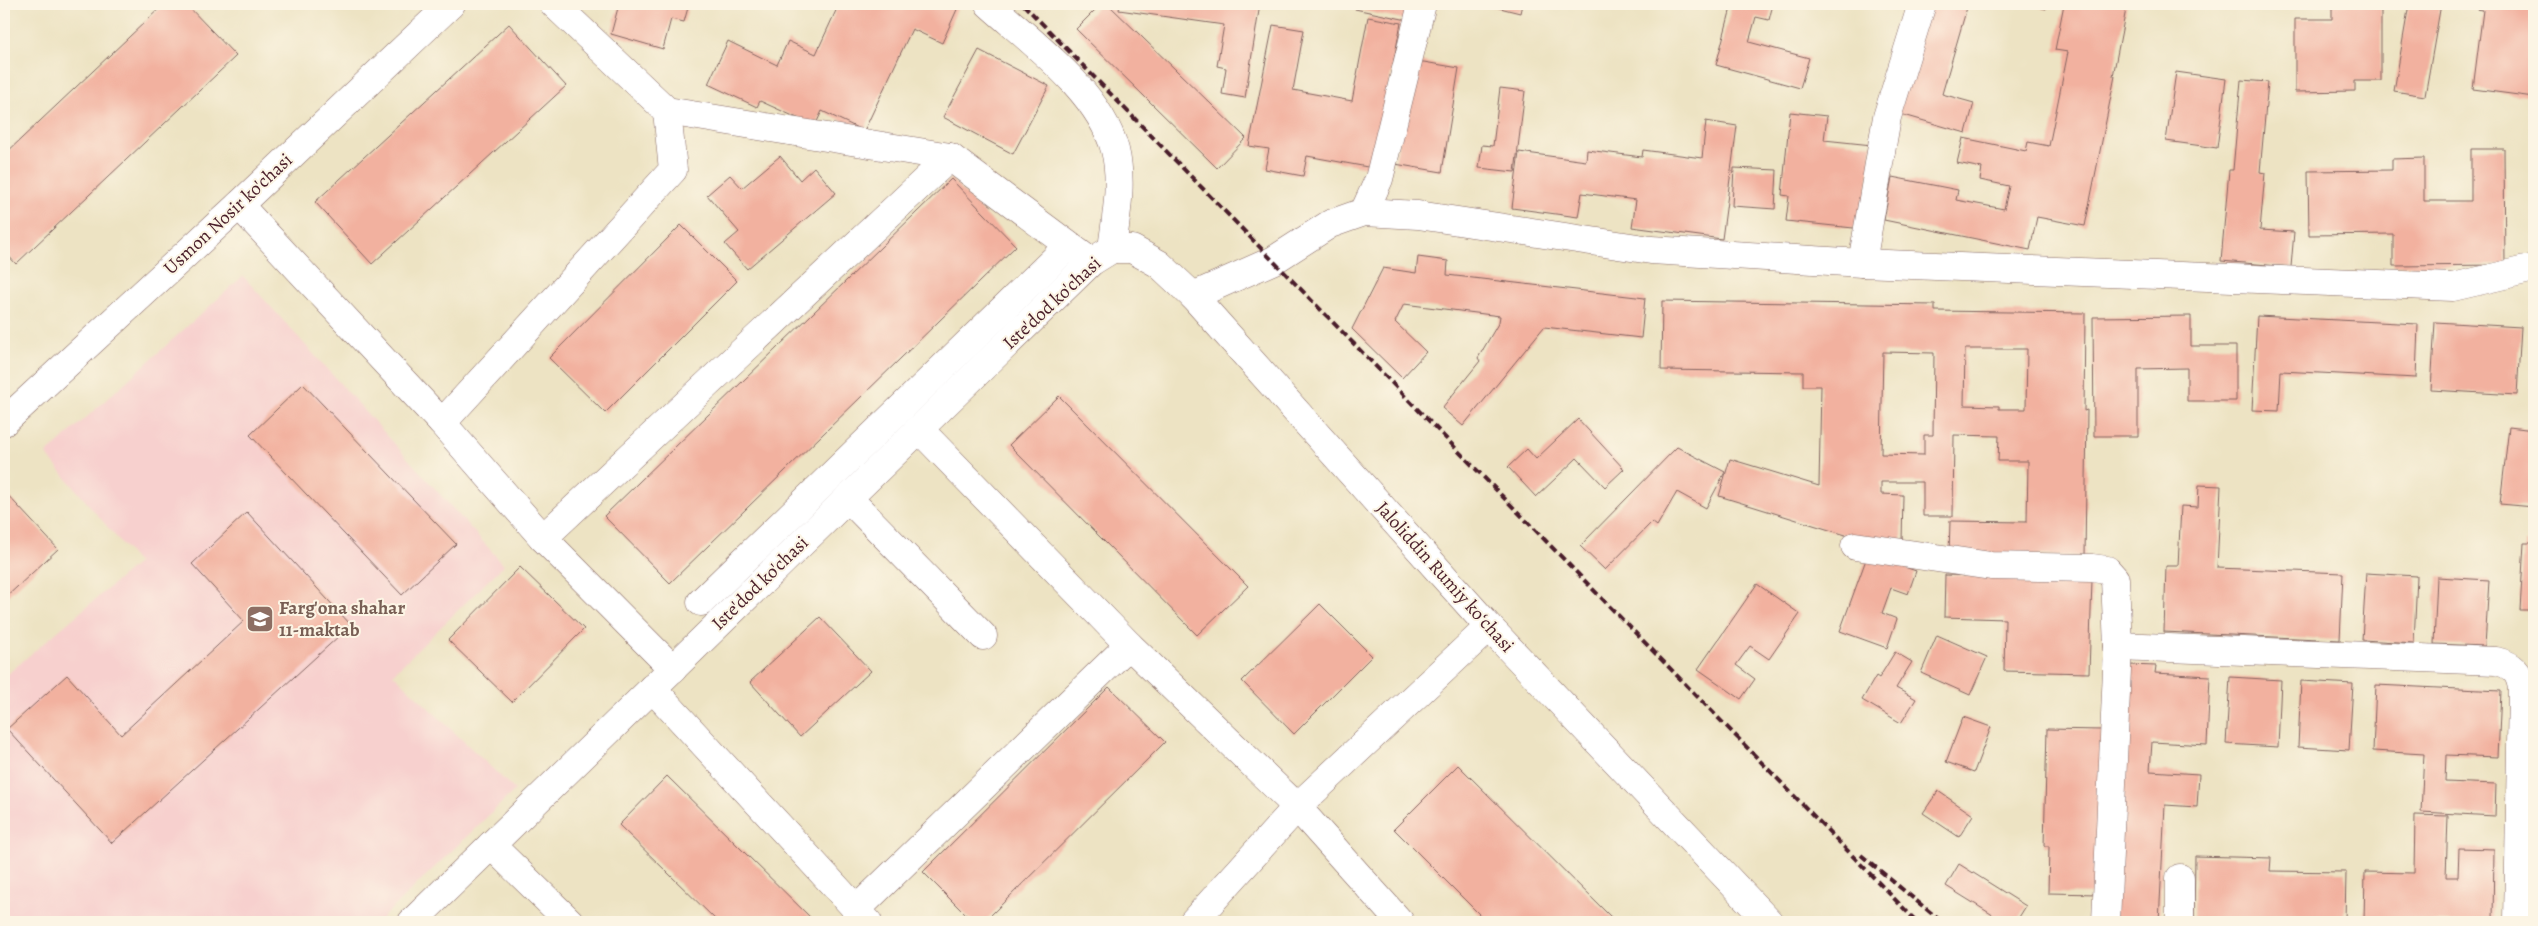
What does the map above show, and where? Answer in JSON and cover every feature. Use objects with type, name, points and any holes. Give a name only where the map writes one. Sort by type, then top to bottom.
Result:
[{"type":"street","name":"Usmon Nosir ko'chasi","points":[[4,422],[239,205],[451,4]]},
{"type":"street","points":[[554,4],[667,110],[950,157],[1068,246],[1102,255],[1119,186],[1115,151],[1106,126],[1076,84],[989,4]]},
{"type":"street","points":[[1364,212],[1379,178],[1422,4]]},
{"type":"street","points":[[1862,263],[1887,117],[1922,4]]},
{"type":"street","points":[[442,423],[672,170],[667,110]]},
{"type":"street","points":[[542,538],[950,157]]},
{"type":"street","points":[[239,205],[442,423],[542,538],[673,669]]},
{"type":"street","points":[[1193,296],[1274,260],[1330,224],[1364,212],[1418,215],[1651,250],[1862,263],[2452,287],[2534,268]]},
{"type":"street","points":[[700,602],[1068,246]]},
{"type":"street","name":"Jaloliddin Rumiy koʻchasi","points":[[1102,255],[1132,249],[1159,264],[1193,296],[1489,627],[1769,922]]},
{"type":"street","name":"Iste'dod ko'chasi","points":[[412,922],[919,429],[1102,255]]},
{"type":"street","points":[[919,429],[1129,645],[1297,807],[1400,922]]},
{"type":"street","points":[[848,498],[983,636]]},
{"type":"street","points":[[1855,546],[1991,566],[2107,570],[2115,579],[2118,646],[2106,922]]},
{"type":"street","points":[[1193,922],[1297,807],[1489,627]]},
{"type":"street","points":[[652,688],[862,916],[1129,645]]},
{"type":"street","points":[[2118,646],[2496,661],[2508,664],[2520,675],[2522,689],[2518,922]]},
{"type":"street","points":[[491,845],[570,922]]},
{"type":"street","points":[[2180,878],[2180,922]]},
{"type":"shaded area","name":"Farg'ona shahar 11-maktab","points":[[243,276],[504,565],[393,674],[515,790],[378,922],[14,922],[4,912],[4,677],[138,563],[46,454]]},
{"type":"building","points":[[164,4],[186,4],[236,56],[16,264],[4,251],[4,155]]},
{"type":"building","points":[[619,4],[689,4],[684,22],[671,19],[663,49],[611,34]]},
{"type":"building","points":[[839,4],[959,5],[942,43],[912,29],[864,131],[822,111],[815,126],[760,101],[757,107],[708,84],[728,41],[777,65],[788,41],[816,54]]},
{"type":"building","points":[[1101,4],[1108,4],[1246,138],[1217,168],[1076,29]]},
{"type":"building","points":[[1120,4],[1260,4],[1245,98],[1222,94],[1226,68],[1217,66],[1224,25],[1119,10]]},
{"type":"building","points":[[1356,4],[1415,4],[1412,21],[1355,9]]},
{"type":"building","points":[[1484,4],[1522,4],[1520,13]]},
{"type":"building","points":[[1732,4],[1773,4],[1769,20],[1756,17],[1749,42],[1809,58],[1800,88],[1716,65]]},
{"type":"building","points":[[1927,4],[1968,4],[1942,94],[1974,103],[1966,133],[1897,113]]},
{"type":"building","points":[[2028,4],[2047,4],[2046,9]]},
{"type":"building","points":[[2064,4],[2127,4],[2113,76],[2115,76],[2085,226],[2037,217],[2030,250],[1884,220],[1892,177],[1958,190],[1956,200],[2004,209],[2009,186],[1980,180],[1982,168],[1957,163],[1963,138],[2026,151],[2028,142],[2049,146],[2068,52],[2055,50]]},
{"type":"building","points":[[2332,4],[2381,4],[2381,81],[2355,81],[2355,91],[2295,92],[2295,19],[2332,19]]},
{"type":"building","points":[[2409,4],[2441,4],[2425,96],[2394,91]]},
{"type":"building","points":[[2478,4],[2534,4],[2534,97],[2473,89],[2483,10],[2477,9]]},
{"type":"building","points":[[1368,17],[1401,23],[1373,168],[1307,156],[1303,176],[1265,169],[1269,149],[1249,146],[1273,25],[1304,30],[1293,90],[1352,101]]},
{"type":"building","points":[[509,24],[566,86],[372,264],[315,202]]},
{"type":"building","points":[[979,50],[1049,86],[1013,154],[943,117]]},
{"type":"building","points":[[1412,60],[1459,68],[1442,172],[1395,164]]},
{"type":"building","points":[[2176,72],[2226,79],[2217,148],[2166,141]]},
{"type":"building","points":[[2241,80],[2268,82],[2260,172],[2265,173],[2260,230],[2294,232],[2291,267],[2221,261],[2229,170],[2233,170]]},
{"type":"building","points":[[1500,88],[1525,91],[1515,172],[1479,168],[1482,145],[1493,146]]},
{"type":"building","points":[[1790,112],[1827,116],[1824,140],[1872,145],[1863,229],[1786,221],[1789,196],[1782,195]]},
{"type":"building","points":[[1706,121],[1737,126],[1722,239],[1632,227],[1636,200],[1582,193],[1578,217],[1512,208],[1519,152],[1586,161],[1587,150],[1642,157],[1643,150],[1702,158]]},
{"type":"building","points":[[2471,149],[2504,149],[2505,265],[2393,266],[2393,234],[2309,235],[2308,171],[2392,170],[2392,159],[2424,158],[2424,201],[2471,201]]},
{"type":"building","points":[[780,156],[800,180],[814,167],[836,193],[747,269],[725,244],[739,232],[707,195],[730,175],[742,188]]},
{"type":"building","points":[[1734,168],[1777,170],[1775,209],[1732,206]]},
{"type":"building","points":[[951,179],[1016,246],[670,583],[604,516]]},
{"type":"building","points":[[681,225],[737,281],[605,413],[549,358]]},
{"type":"building","points":[[1418,257],[1448,261],[1447,275],[1645,298],[1641,338],[1544,327],[1463,426],[1442,408],[1480,361],[1478,358],[1499,322],[1500,316],[1404,304],[1395,322],[1426,352],[1402,378],[1352,329],[1383,268],[1416,273]]},
{"type":"building","points":[[1662,301],[1935,305],[1935,311],[2085,313],[2084,411],[2087,410],[2085,556],[1949,554],[1950,521],[2027,522],[2028,461],[1998,461],[1999,436],[1954,435],[1953,516],[1923,516],[1923,482],[1881,482],[1881,494],[1903,495],[1902,542],[1849,536],[1719,496],[1730,459],[1819,486],[1821,386],[1803,386],[1803,372],[1661,370]],"holes":[[[1965,349],[2027,349],[2026,409],[1999,409],[1999,406],[1964,405]],[[1883,352],[1934,353],[1933,435],[1924,435],[1924,455],[1881,454]]]},
{"type":"building","points":[[2191,316],[2191,346],[2236,346],[2236,401],[2187,401],[2187,368],[2138,369],[2138,436],[2094,436],[2093,317]]},
{"type":"building","points":[[2257,316],[2418,324],[2416,378],[2281,371],[2279,411],[2252,410]]},
{"type":"building","points":[[2435,322],[2521,327],[2517,395],[2431,390]]},
{"type":"building","points":[[303,384],[456,544],[402,595],[250,435]]},
{"type":"building","points":[[1059,396],[1248,586],[1197,635],[1009,445]]},
{"type":"building","points":[[1578,419],[1624,469],[1605,487],[1577,458],[1536,497],[1508,467],[1527,449],[1536,459]]},
{"type":"building","points":[[2509,427],[2534,430],[2534,507],[2500,504]]},
{"type":"building","points":[[1677,447],[1725,472],[1706,508],[1677,492],[1657,526],[1652,522],[1605,570],[1580,546]]},
{"type":"building","points":[[2199,485],[2221,486],[2217,568],[2343,573],[2340,640],[2164,632],[2166,566],[2178,566],[2181,506],[2198,507]]},
{"type":"building","points":[[4,491],[58,549],[4,599]]},
{"type":"building","points":[[247,512],[351,625],[112,843],[7,729],[67,675],[121,735],[244,621],[192,564]]},
{"type":"building","points":[[2524,543],[2534,543],[2534,610],[2520,610]]},
{"type":"building","points":[[1868,554],[1916,571],[1908,594],[1891,588],[1882,613],[1897,619],[1887,648],[1840,631]]},
{"type":"building","points":[[520,567],[584,629],[512,702],[448,640]]},
{"type":"building","points":[[2366,573],[2417,576],[2414,643],[2362,640]]},
{"type":"building","points":[[1945,575],[2092,580],[2089,673],[2004,671],[2005,619],[1944,617]]},
{"type":"building","points":[[2437,577],[2489,580],[2485,646],[2434,644]]},
{"type":"building","points":[[1757,584],[1800,614],[1769,659],[1750,646],[1736,665],[1755,679],[1741,699],[1698,669]]},
{"type":"building","points":[[1320,604],[1372,656],[1294,734],[1242,681]]},
{"type":"building","points":[[820,617],[871,671],[800,737],[750,682]]},
{"type":"building","points":[[1937,635],[1987,657],[1970,695],[1921,673]]},
{"type":"building","points":[[1895,652],[1912,662],[1896,688],[1916,699],[1901,723],[1862,700],[1876,676],[1879,678]]},
{"type":"building","points":[[2129,665],[2156,666],[2155,673],[2210,676],[2207,745],[2152,742],[2150,771],[2199,774],[2197,807],[2165,805],[2159,922],[2112,922]]},
{"type":"building","points":[[2230,677],[2281,680],[2278,747],[2226,744]]},
{"type":"building","points":[[2301,681],[2353,684],[2349,750],[2298,747]]},
{"type":"building","points":[[2376,685],[2501,691],[2498,757],[2446,755],[2445,782],[2496,784],[2495,816],[2421,812],[2424,754],[2373,751]]},
{"type":"building","points":[[1109,687],[1165,742],[984,922],[973,922],[923,872]]},
{"type":"building","points":[[1963,717],[1991,727],[1974,772],[1946,762]]},
{"type":"building","points":[[2047,729],[2102,730],[2098,894],[2048,893],[2049,846],[2044,846]]},
{"type":"building","points":[[1458,765],[1616,922],[1487,922],[1394,829]]},
{"type":"building","points":[[667,776],[815,922],[718,922],[619,825]]},
{"type":"building","points":[[1938,791],[1973,815],[1959,837],[1923,813]]},
{"type":"building","points":[[2415,815],[2448,816],[2446,877],[2458,877],[2459,848],[2494,849],[2493,922],[2364,922],[2365,872],[2414,873]]},
{"type":"building","points":[[2195,856],[2271,858],[2270,871],[2346,872],[2345,922],[2194,922]]},
{"type":"building","points":[[1959,864],[2026,906],[2016,922],[2004,922],[1946,886]]},
{"type":"railway","points":[[1023,4],[1917,922]]},
{"type":"railway","points":[[1861,855],[1942,922]]},
{"type":"place","name":"Farg'ona shahar 11-maktab","points":[[260,619]]}]
